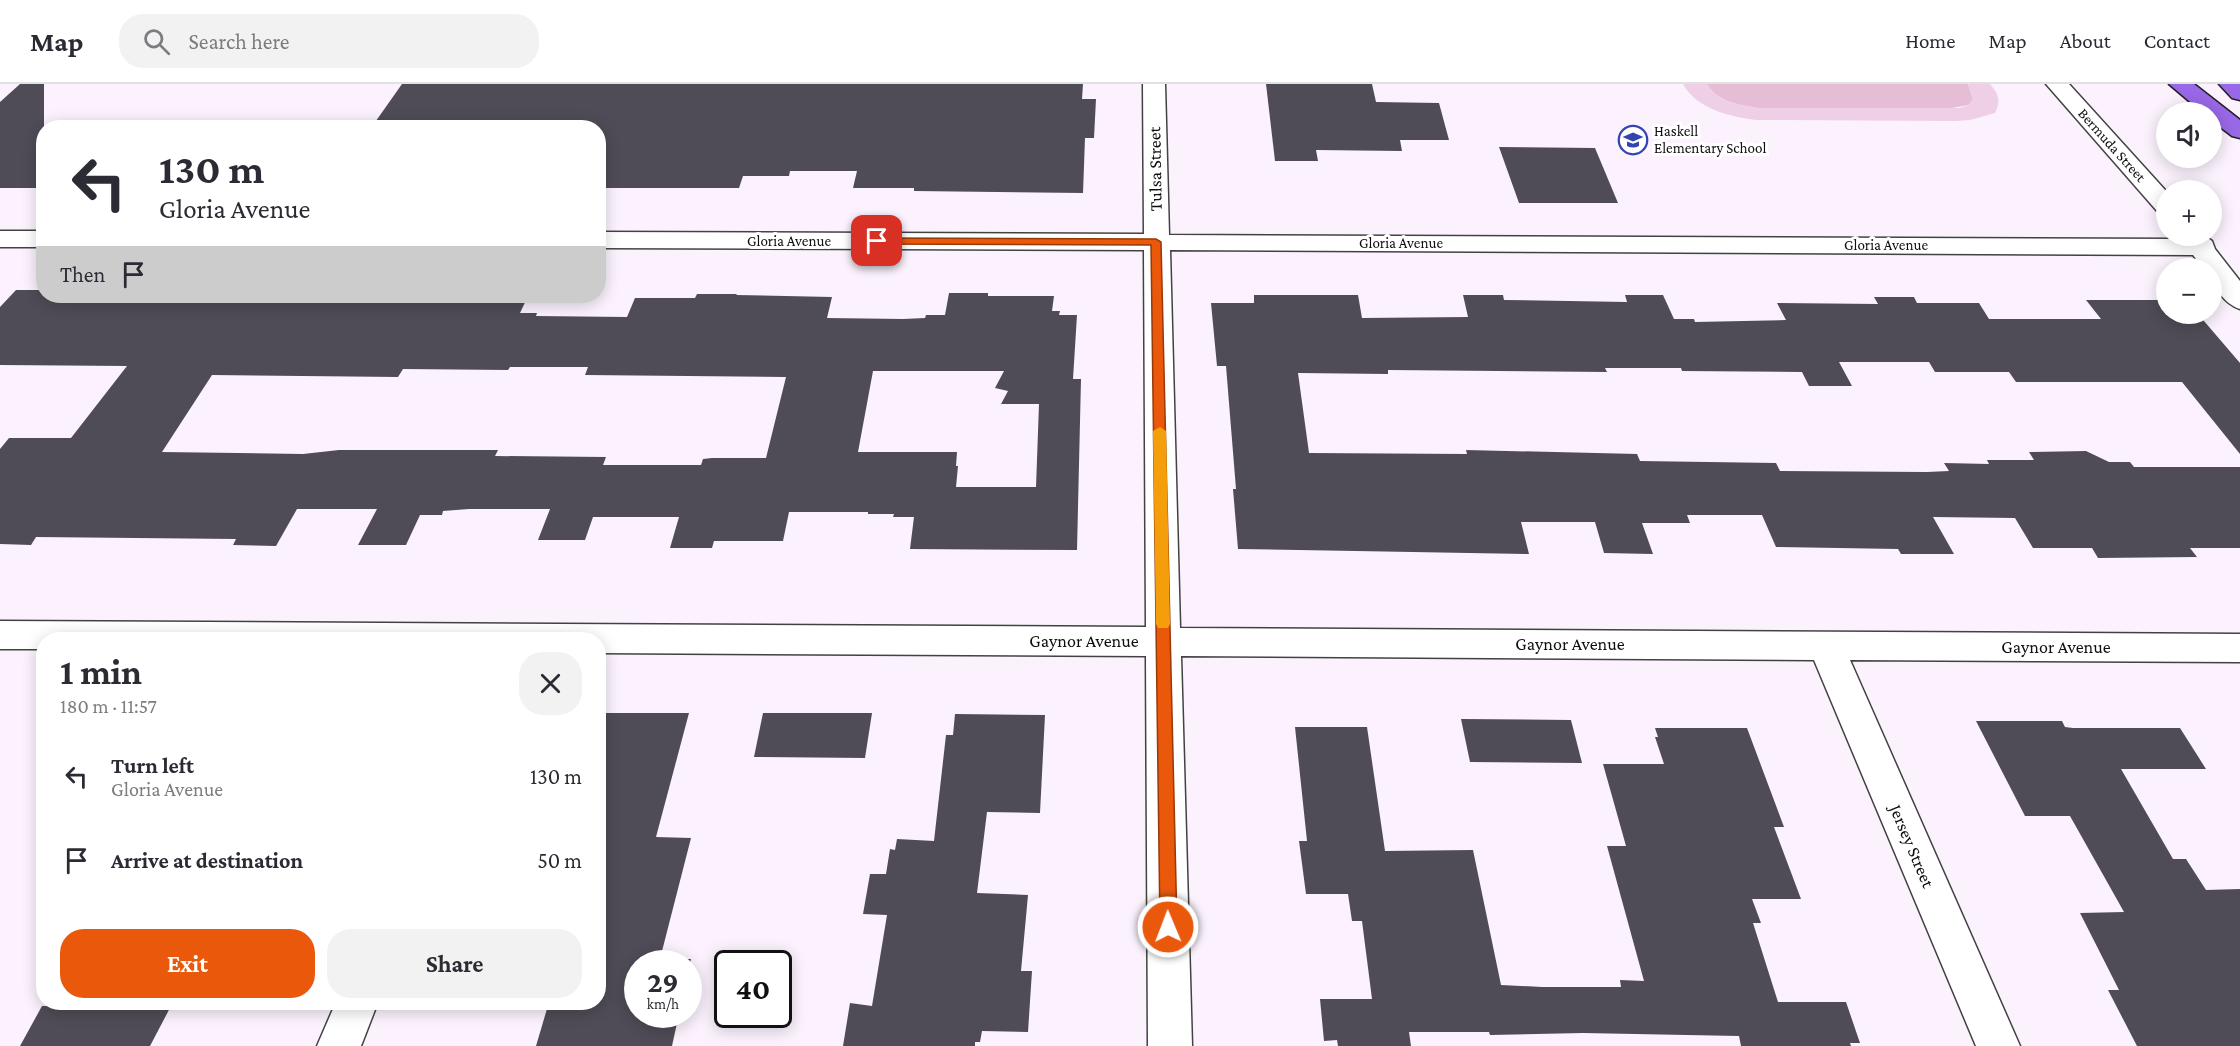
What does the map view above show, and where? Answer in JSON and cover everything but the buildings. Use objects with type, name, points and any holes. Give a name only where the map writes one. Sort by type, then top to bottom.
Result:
[{"type":"highway","points":[[2180,84],[2240,131]]},
{"type":"highway","points":[[2230,84],[2240,93]]},
{"type":"street","name":"Tulsa Street","points":[[1154,84],[1170,1046]]},
{"type":"street","name":"Bermuda Street","points":[[2057,84],[2156,195]]},
{"type":"street","points":[[0,239],[36,239]]},
{"type":"street","name":"Gloria Avenue","points":[[606,240],[2156,241]]},
{"type":"street","points":[[2201,246],[2240,300]]},
{"type":"street","name":"Gaynor Avenue","points":[[0,635],[36,635]]},
{"type":"street","name":"Gaynor Avenue","points":[[606,639],[2240,648]]},
{"type":"street","name":"Jersey Street","points":[[1826,646],[1998,1046]]},
{"type":"street","points":[[339,1046],[354,1010]]},
{"type":"shaded area","points":[[1683,84],[1707,84],[1723,99],[1758,108],[1960,108],[1969,105],[1973,99],[1968,84],[1990,84],[1997,95],[1998,105],[1995,113],[1970,120],[1956,121],[1757,120],[1736,117],[1705,106],[1689,93]]},
{"type":"shaded area","points":[[1707,84],[1968,84],[1973,99],[1969,105],[1946,109],[1758,108],[1723,99]]},
{"type":"slow traffic","points":[[1160,431],[1163,624]]},
{"type":"place","name":"Haskell Elementary School","points":[[1633,140]]},
{"type":"route","points":[[877,241],[1156,242],[1168,927]]}]
